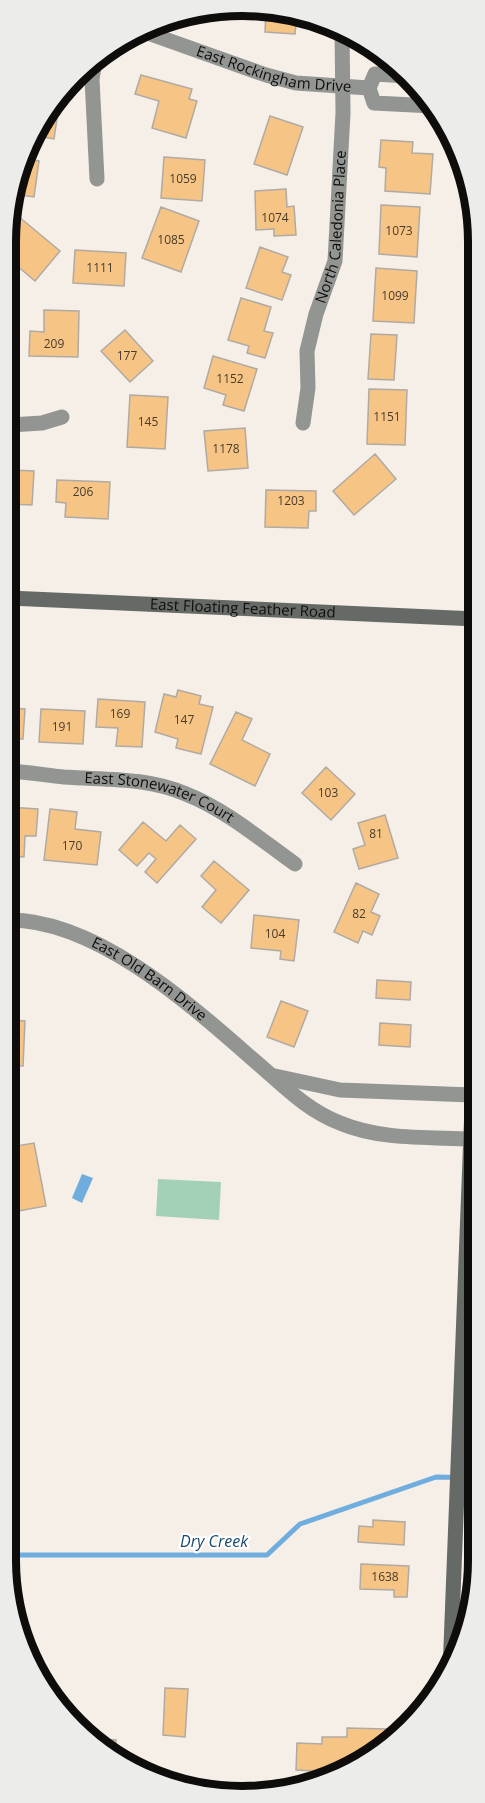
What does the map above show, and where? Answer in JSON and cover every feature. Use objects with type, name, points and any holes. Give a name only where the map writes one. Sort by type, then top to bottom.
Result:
[{"type":"main road","name":"East Floating Feather Road","points":[[16,598],[468,619]]},
{"type":"main road","points":[[451,1647],[468,1213]]},
{"type":"street","name":"East Rockingham Drive","points":[[154,35],[266,75],[296,83],[369,88]]},
{"type":"street","name":"North Caledonia Place","points":[[303,423],[309,388],[307,351],[315,314],[334,261],[344,87],[342,40]]},
{"type":"street","points":[[93,73],[97,179]]},
{"type":"street","name":"East Rockingham Drive","points":[[394,75],[375,74],[369,88],[374,103],[422,105]]},
{"type":"street","points":[[16,425],[42,423],[62,417]]},
{"type":"street","name":"East Stonewater Court","points":[[16,772],[65,777],[107,777],[166,787],[202,801],[295,864]]},
{"type":"street","name":"East Old Barn Drive","points":[[16,921],[79,936],[132,964],[203,1016],[272,1075],[303,1105],[341,1124],[383,1134],[468,1139]]},
{"type":"street","name":"East Old Barn Drive","points":[[272,1075],[340,1090],[468,1095]]},
{"type":"green space","points":[[158,1179],[221,1182],[219,1220],[156,1216]]},
{"type":"water","points":[[82,1174],[93,1178],[82,1203],[72,1198]]},
{"type":"building","points":[[266,18],[296,23],[295,34],[265,32]]},
{"type":"building","points":[[141,75],[192,89],[189,99],[197,101],[186,138],[152,128],[159,101],[135,94]]},
{"type":"building","points":[[58,113],[54,139],[43,137]]},
{"type":"building","points":[[270,116],[303,127],[287,175],[254,164]]},
{"type":"building","points":[[381,140],[413,142],[412,153],[433,154],[430,194],[385,191],[386,168],[379,167]]},
{"type":"building","points":[[164,157],[205,160],[202,201],[161,198]]},
{"type":"building","points":[[32,160],[39,161],[34,197],[22,195]]},
{"type":"building","points":[[286,189],[287,207],[294,206],[296,235],[274,236],[274,229],[256,230],[255,191]]},
{"type":"building","points":[[381,205],[420,207],[417,257],[379,254]]},
{"type":"building","points":[[161,207],[199,221],[181,272],[142,258]]},
{"type":"building","points":[[18,216],[60,251],[35,281],[16,265]]},
{"type":"building","points":[[260,247],[288,257],[282,272],[291,275],[282,300],[246,288]]},
{"type":"building","points":[[75,250],[126,253],[124,286],[73,283]]},
{"type":"building","points":[[376,268],[417,271],[414,323],[373,321]]},
{"type":"building","points":[[241,298],[271,307],[264,331],[273,333],[265,358],[247,353],[249,346],[228,340]]},
{"type":"building","points":[[44,310],[79,311],[78,357],[29,356],[30,331],[44,332]]},
{"type":"building","points":[[125,330],[153,361],[130,382],[101,351]]},
{"type":"building","points":[[371,334],[397,335],[394,380],[368,379]]},
{"type":"building","points":[[16,335],[18,335],[16,368]]},
{"type":"building","points":[[213,356],[257,369],[244,411],[223,405],[226,395],[204,388]]},
{"type":"building","points":[[369,389],[407,390],[405,445],[367,444]]},
{"type":"building","points":[[130,395],[168,397],[165,449],[127,447]]},
{"type":"building","points":[[245,428],[248,468],[208,471],[204,431]]},
{"type":"building","points":[[375,454],[396,479],[354,515],[333,491]]},
{"type":"building","points":[[16,470],[34,471],[32,505],[16,504]]},
{"type":"building","points":[[57,480],[110,482],[108,519],[65,517],[66,503],[56,502]]},
{"type":"building","points":[[266,490],[316,491],[316,511],[309,511],[308,528],[265,527]]},
{"type":"building","points":[[178,690],[201,696],[199,704],[213,707],[201,754],[176,748],[178,739],[155,732],[164,694],[176,697]]},
{"type":"building","points":[[98,699],[145,702],[142,747],[116,746],[118,728],[96,727]]},
{"type":"building","points":[[16,708],[25,709],[23,739],[16,739]]},
{"type":"building","points":[[41,709],[85,711],[83,744],[39,742]]},
{"type":"building","points":[[236,712],[252,719],[242,740],[270,754],[255,786],[210,764]]},
{"type":"building","points":[[326,767],[355,794],[331,820],[302,793]]},
{"type":"building","points":[[16,808],[38,809],[36,836],[25,836],[24,857],[16,856]]},
{"type":"building","points":[[50,809],[77,812],[75,829],[101,832],[97,865],[44,860]]},
{"type":"building","points":[[385,815],[398,858],[359,869],[353,849],[365,845],[358,823]]},
{"type":"building","points":[[143,822],[166,841],[180,825],[196,839],[157,883],[145,872],[156,859],[149,853],[137,866],[119,850]]},
{"type":"building","points":[[214,861],[249,890],[221,923],[202,907],[216,890],[201,876]]},
{"type":"building","points":[[356,883],[379,894],[371,912],[380,916],[372,935],[363,931],[358,943],[334,932]]},
{"type":"building","points":[[254,915],[299,920],[294,961],[280,959],[281,951],[251,948]]},
{"type":"building","points":[[377,980],[411,982],[410,1000],[376,998]]},
{"type":"building","points":[[281,1001],[308,1011],[294,1047],[267,1037]]},
{"type":"building","points":[[16,1020],[25,1021],[23,1066],[16,1066]]},
{"type":"building","points":[[380,1023],[411,1025],[410,1047],[379,1045]]},
{"type":"building","points":[[34,1143],[46,1206],[16,1211],[16,1146]]},
{"type":"building","points":[[373,1520],[405,1522],[404,1545],[358,1542],[359,1526],[373,1527]]},
{"type":"building","points":[[361,1564],[409,1566],[407,1597],[394,1597],[394,1590],[360,1589]]},
{"type":"building","points":[[165,1688],[188,1689],[185,1737],[163,1735]]},
{"type":"building","points":[[347,1728],[387,1729],[387,1734],[380,1740],[329,1769],[314,1775],[315,1771],[296,1770],[297,1743],[322,1744],[322,1737],[347,1737]]},
{"type":"building","points":[[104,1739],[116,1740],[116,1747]]},
{"type":"waterway","name":"Dry Creek","points":[[16,1555],[267,1555],[300,1524],[436,1477],[468,1478]]}]
